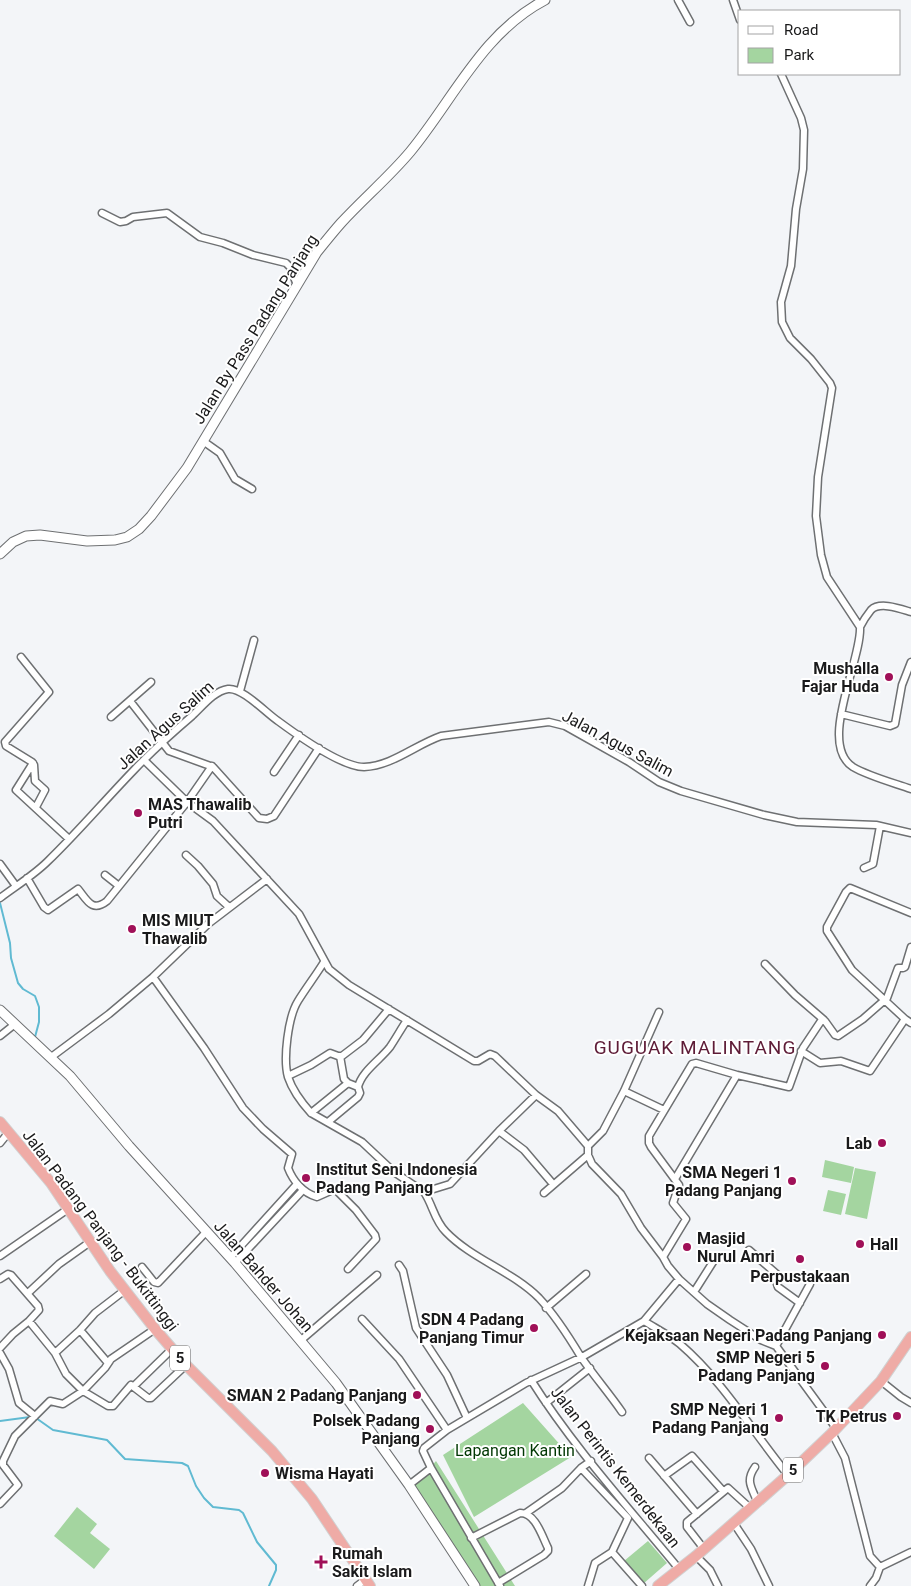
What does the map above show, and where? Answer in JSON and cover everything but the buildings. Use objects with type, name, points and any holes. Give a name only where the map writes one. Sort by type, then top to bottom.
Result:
[{"type":"highway","name":"Jalan Padang Panjang - Bukittinggi","points":[[0,1122],[51,1183],[90,1242],[172,1350],[272,1451],[312,1499],[368,1583]]},
{"type":"highway","name":"5","points":[[658,1586],[680,1570],[788,1475],[834,1430],[882,1381],[911,1336]]},
{"type":"main road","name":"Jalan By Pass Padang Panjang","points":[[0,554],[13,542],[26,536],[40,535],[86,541],[116,540],[127,537],[139,529],[151,516],[186,468],[317,252],[341,223],[411,151],[452,92],[492,42],[506,27],[545,0]]},
{"type":"main road","name":"Jalan Bahder Johan","points":[[0,1010],[70,1076],[336,1383],[410,1485],[475,1586]]},
{"type":"street","points":[[678,0],[690,22]]},
{"type":"street","points":[[733,0],[738,14]]},
{"type":"street","points":[[780,75],[801,118],[804,130],[803,169],[796,209],[791,266],[781,302],[782,322],[790,338],[811,359],[832,388],[818,477],[816,516],[821,555],[827,577],[860,627]]},
{"type":"street","points":[[102,213],[120,222],[133,217],[161,212],[167,213],[200,237],[223,243],[253,255],[286,263],[290,267],[297,285]]},
{"type":"street","points":[[203,441],[220,453],[235,479],[252,489]]},
{"type":"street","points":[[911,612],[886,606],[875,607],[860,627],[841,714],[840,742],[842,752],[854,768],[911,789]]},
{"type":"street","points":[[240,691],[254,640]]},
{"type":"street","points":[[21,657],[49,692],[5,740],[5,744],[33,763],[35,782],[45,790],[36,807]]},
{"type":"street","points":[[841,714],[893,725],[896,722],[902,685],[910,667]]},
{"type":"street","points":[[111,717],[151,682]]},
{"type":"street","name":"Jalan Agus Salim","points":[[2,897],[47,863],[162,742],[216,694],[229,689],[240,691],[277,721],[319,748],[353,766],[372,766],[391,760],[426,741],[441,736],[549,722],[565,726],[629,762],[659,782],[681,791],[764,815],[797,822],[880,826],[911,833]]},
{"type":"street","points":[[130,701],[169,751],[212,766],[218,770],[255,816],[259,818],[267,819],[278,812],[319,748]]},
{"type":"street","points":[[274,772],[300,735]]},
{"type":"street","points":[[144,760],[187,802],[213,821],[300,914],[329,969],[349,985],[474,1061],[478,1061],[490,1054],[496,1056],[536,1094],[558,1111],[588,1146],[588,1154],[592,1164],[621,1194],[641,1228],[678,1279],[707,1304],[737,1325],[761,1340],[776,1346],[834,1430],[844,1458],[870,1556],[880,1567]]},
{"type":"street","points":[[33,763],[16,790],[68,839]]},
{"type":"street","points":[[27,878],[44,907],[48,910],[78,889],[90,904],[95,907],[100,906],[107,901],[187,802],[212,766]]},
{"type":"street","points":[[864,868],[873,864],[880,826]]},
{"type":"street","points":[[186,855],[213,884],[217,896],[229,907]]},
{"type":"street","points":[[0,864],[16,886]]},
{"type":"street","points":[[105,875],[119,886]]},
{"type":"street","points":[[50,1058],[109,1014],[153,977],[208,924],[267,879]]},
{"type":"street","points":[[801,1051],[820,1063],[841,1061],[870,1071],[908,1021],[848,966],[828,935],[827,926],[850,888],[911,913]]},
{"type":"street","points":[[765,964],[795,995],[824,1020],[838,1036],[863,1019],[885,1000],[898,968],[905,967],[911,947]]},
{"type":"street","points":[[324,962],[298,1001],[293,1013],[286,1052],[288,1076],[305,1106],[311,1113],[362,1142],[394,1172],[424,1192],[430,1201],[436,1219],[446,1232],[468,1250],[510,1276],[539,1298],[564,1328],[582,1357],[622,1412]]},
{"type":"street","points":[[153,977],[204,1048],[243,1108],[263,1129],[292,1154],[288,1168],[297,1184],[303,1190],[317,1197],[335,1189],[356,1210],[376,1235],[376,1239],[348,1269]]},
{"type":"street","points":[[340,1056],[363,1040],[389,1009]]},
{"type":"street","points":[[588,1146],[603,1131],[624,1090],[659,1012]]},
{"type":"street","points":[[328,1122],[358,1097],[360,1083],[390,1046],[406,1020]]},
{"type":"street","points":[[663,1257],[686,1221],[685,1217],[673,1203],[673,1199],[680,1188],[649,1144],[649,1136],[694,1063],[788,1088],[801,1051],[821,1021],[824,1020]]},
{"type":"street","points":[[0,1036],[15,1024]]},
{"type":"street","points":[[288,1076],[330,1053],[340,1056]]},
{"type":"street","points":[[340,1056],[344,1078],[348,1083],[358,1087]]},
{"type":"street","points":[[675,1179],[737,1075]]},
{"type":"street","points":[[311,1113],[348,1083]]},
{"type":"street","points":[[624,1090],[664,1110]]},
{"type":"street","points":[[424,1192],[450,1184],[498,1131],[536,1094]]},
{"type":"street","points":[[498,1131],[524,1150],[553,1184]]},
{"type":"street","points":[[0,1142],[9,1132]]},
{"type":"street","points":[[544,1193],[588,1154]]},
{"type":"street","points":[[232,1261],[297,1184]]},
{"type":"street","points":[[232,1261],[303,1190]]},
{"type":"street","points":[[0,1256],[68,1209]]},
{"type":"street","points":[[142,1267],[154,1282],[161,1281],[206,1232]]},
{"type":"street","points":[[28,1293],[59,1264],[90,1242]]},
{"type":"street","points":[[749,1250],[779,1276],[778,1287],[800,1303]]},
{"type":"street","points":[[694,1292],[713,1262]]},
{"type":"street","points":[[398,1264],[403,1271],[416,1328],[447,1375],[467,1418]]},
{"type":"street","points":[[0,1279],[8,1274],[12,1275],[28,1293],[39,1310],[30,1322],[13,1334],[0,1348]]},
{"type":"street","points":[[546,1308],[586,1274]]},
{"type":"street","points":[[300,1341],[377,1275]]},
{"type":"street","points":[[471,1538],[520,1513],[526,1513],[532,1517],[548,1550],[544,1555],[499,1584],[471,1538],[431,1468],[423,1451],[424,1448],[447,1430],[531,1380],[582,1357],[644,1321],[678,1279]]},
{"type":"street","points":[[776,1346],[810,1284]]},
{"type":"street","points":[[55,1353],[95,1313],[125,1290]]},
{"type":"street","points":[[362,1319],[399,1359],[447,1430]]},
{"type":"street","points":[[644,1321],[678,1342],[704,1366],[788,1475]]},
{"type":"street","points":[[30,1322],[55,1353],[64,1372],[83,1391],[111,1407],[130,1386],[134,1386],[172,1350]]},
{"type":"street","points":[[0,1504],[18,1485],[4,1468],[3,1461],[15,1436],[50,1401],[63,1404],[83,1391],[108,1363],[155,1329]]},
{"type":"street","points":[[80,1330],[108,1363]]},
{"type":"street","points":[[0,1354],[9,1369],[19,1403],[35,1416]]},
{"type":"street","points":[[134,1386],[148,1398],[151,1398],[186,1365]]},
{"type":"street","points":[[546,1404],[590,1368]]},
{"type":"street","name":"Jalan Perintis Kemerdekaan","points":[[531,1380],[546,1404],[680,1570]]},
{"type":"street","points":[[882,1381],[911,1403]]},
{"type":"street","points":[[664,1476],[692,1456],[723,1491]]},
{"type":"street","points":[[649,1458],[696,1514]]},
{"type":"street","points":[[526,1513],[562,1488],[581,1468],[591,1461]]},
{"type":"street","points":[[410,1485],[431,1468]]},
{"type":"street","points":[[581,1468],[628,1518],[612,1552],[595,1564],[588,1586]]},
{"type":"street","points":[[753,1504],[749,1480],[750,1474],[755,1468]]},
{"type":"street","points":[[718,1586],[687,1526],[688,1522],[728,1488],[753,1504]]},
{"type":"street","points":[[733,1522],[751,1549],[769,1586]]},
{"type":"street","points":[[612,1552],[642,1586]]},
{"type":"street","points":[[870,1586],[876,1578],[880,1567],[911,1552]]},
{"type":"street","points":[[356,1586],[368,1583]]},
{"type":"green space","points":[[825,1160],[854,1167],[851,1183],[822,1177]]},
{"type":"green space","points":[[855,1168],[876,1172],[867,1219],[845,1214]]},
{"type":"green space","points":[[828,1190],[846,1194],[841,1215],[823,1211]]},
{"type":"green space","name":"Lapangan Kantin","points":[[523,1403],[571,1457],[474,1517],[443,1455]]},
{"type":"green space","points":[[436,1461],[515,1586],[479,1586],[414,1486]]},
{"type":"green space","points":[[77,1507],[97,1524],[90,1533],[110,1549],[94,1569],[54,1536]]},
{"type":"green space","points":[[648,1541],[667,1563],[643,1584],[624,1561]]},
{"type":"waterway","points":[[0,903],[18,983],[23,989],[35,996],[39,1007],[39,1022],[35,1037]]},
{"type":"waterway","points":[[0,1421],[30,1417]]},
{"type":"waterway","points":[[36,1418],[53,1430],[107,1440],[125,1459],[182,1463],[188,1466],[196,1486],[213,1507],[239,1510],[243,1513],[257,1542],[276,1565],[276,1570],[269,1586]]},
{"type":"place","name":"Mushalla Fajar Huda","points":[[889,677]]},
{"type":"place","name":"MAS Thawalib Putri","points":[[138,813]]},
{"type":"place","name":"MIS MIUT Thawalib","points":[[132,929]]},
{"type":"place","name":"Lab","points":[[882,1143]]},
{"type":"place","name":"Institut Seni Indonesia Padang Panjang","points":[[306,1178]]},
{"type":"place","name":"SMA Negeri 1 Padang Panjang","points":[[792,1181]]},
{"type":"place","name":"Hall","points":[[860,1244]]},
{"type":"place","name":"Masjid Nurul Amri","points":[[687,1247]]},
{"type":"place","name":"Perpustakaan","points":[[800,1259]]},
{"type":"place","name":"SDN 4 Padang Panjang Timur","points":[[534,1328]]},
{"type":"place","name":"Kejaksaan Negeri Padang Panjang","points":[[882,1335]]},
{"type":"place","name":"SMP Negeri 5 Padang Panjang","points":[[825,1366]]},
{"type":"place","name":"SMAN 2 Padang Panjang","points":[[417,1395]]},
{"type":"place","name":"TK Petrus","points":[[897,1416]]},
{"type":"place","name":"SMP Negeri 1 Padang Panjang","points":[[779,1418]]},
{"type":"place","name":"Polsek Padang Panjang","points":[[430,1429]]},
{"type":"place","name":"Wisma Hayati","points":[[265,1473]]},
{"type":"place","name":"Rumah Sakit Islam","points":[[321,1562]]},
{"type":"district","name":"GUGUAK MALINTANG","points":[[695,1047]]}]
